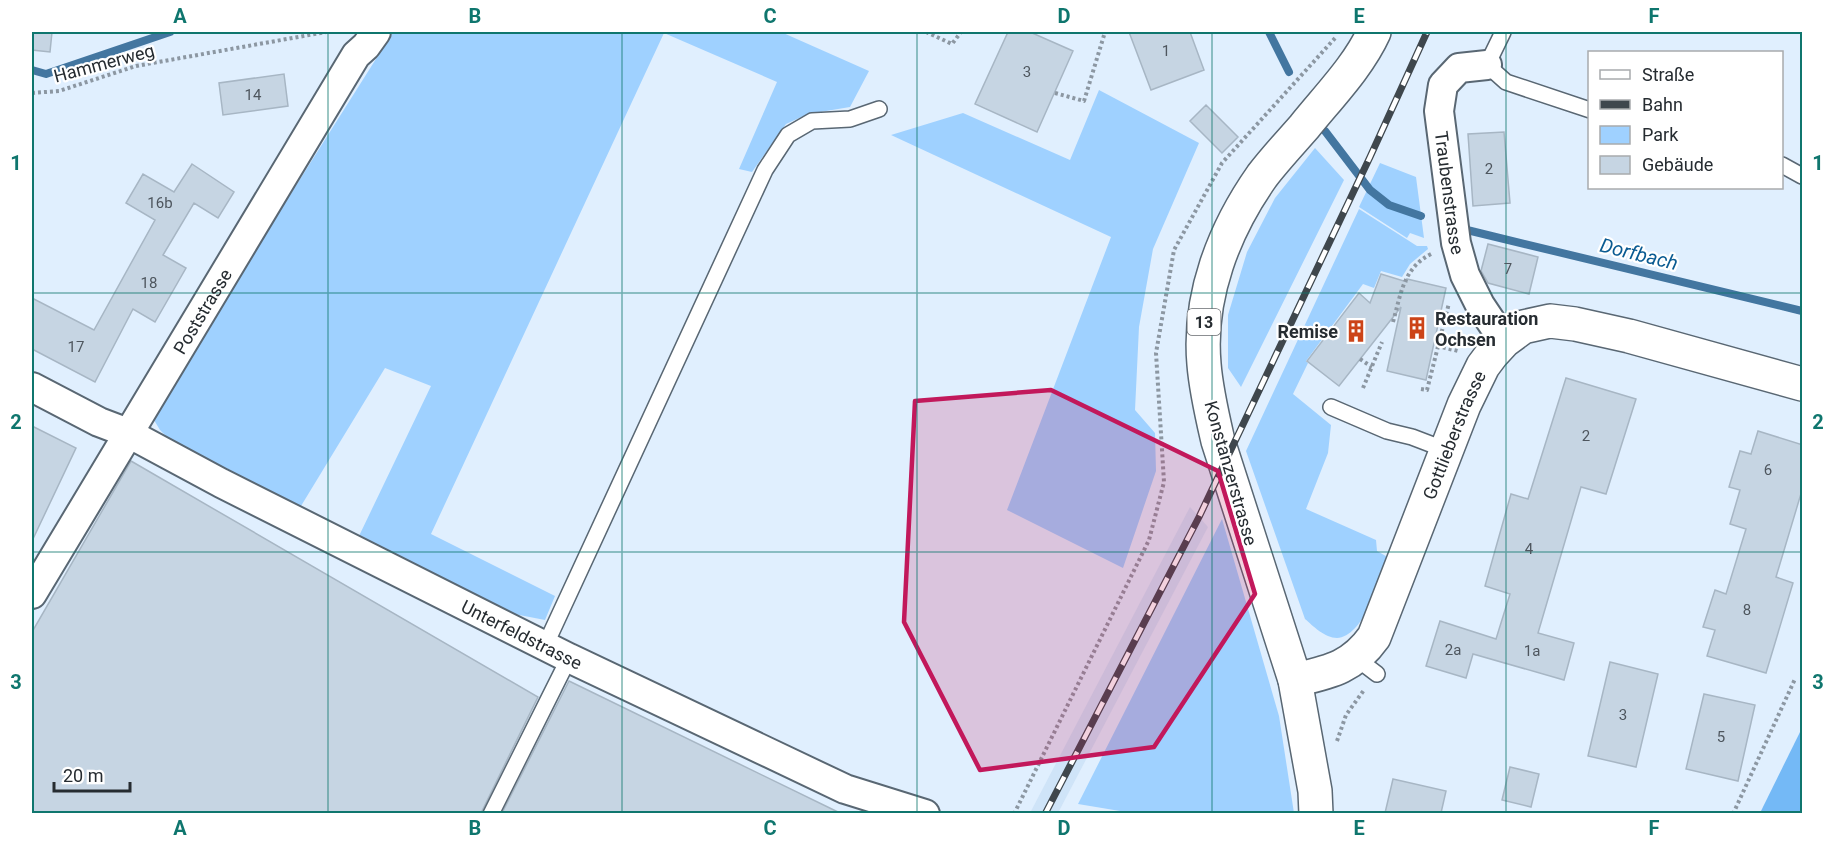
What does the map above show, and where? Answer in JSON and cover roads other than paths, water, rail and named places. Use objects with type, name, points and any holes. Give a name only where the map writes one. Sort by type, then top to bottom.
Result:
[{"type":"main road","name":"Konstanzerstrasse","points":[[1316,813],[1315,791],[1295,680],[1218,441],[1209,402],[1204,353],[1204,323],[1210,286],[1222,247],[1241,210],[1263,175],[1351,69],[1374,32]]},
{"type":"main road","name":"Gottlieberstrasse","points":[[1295,680],[1335,670],[1366,666],[1366,647],[1380,622],[1464,405],[1491,354],[1523,327],[1550,321],[1575,324],[1629,336],[1803,384]]},
{"type":"street","name":"Poststrasse","points":[[32,594],[356,55],[376,32]]},
{"type":"street","name":"Traubenstrasse","points":[[1487,65],[1459,68],[1443,85],[1439,111],[1456,243],[1465,275],[1480,305],[1504,341]]},
{"type":"street","name":"Unterfeldstrasse","points":[[32,387],[99,422],[128,433],[221,483],[557,652],[845,789],[925,813]]},
{"type":"lane","points":[[1503,32],[1487,65],[1506,82],[1588,109]]},
{"type":"lane","points":[[491,813],[557,652],[765,170],[788,135],[812,121],[850,119],[879,109]]},
{"type":"lane","points":[[1783,166],[1803,176]]},
{"type":"lane","points":[[1331,407],[1387,431],[1412,437],[1446,450]]},
{"type":"waterway","name":"Dorfbach","points":[[32,70],[46,74],[170,32]]},
{"type":"waterway","name":"Dorfbach","points":[[1269,32],[1289,72]]},
{"type":"waterway","name":"Dorfbach","points":[[1325,131],[1370,190],[1389,205],[1421,216]]},
{"type":"waterway","name":"Dorfbach","points":[[1467,230],[1802,311]]},
{"type":"railway","points":[[1045,814],[1199,517],[1427,32]]},
{"type":"place","name":"Restauration Ochsen","points":[[1417,328]]},
{"type":"place","name":"Remise","points":[[1356,331]]}]
